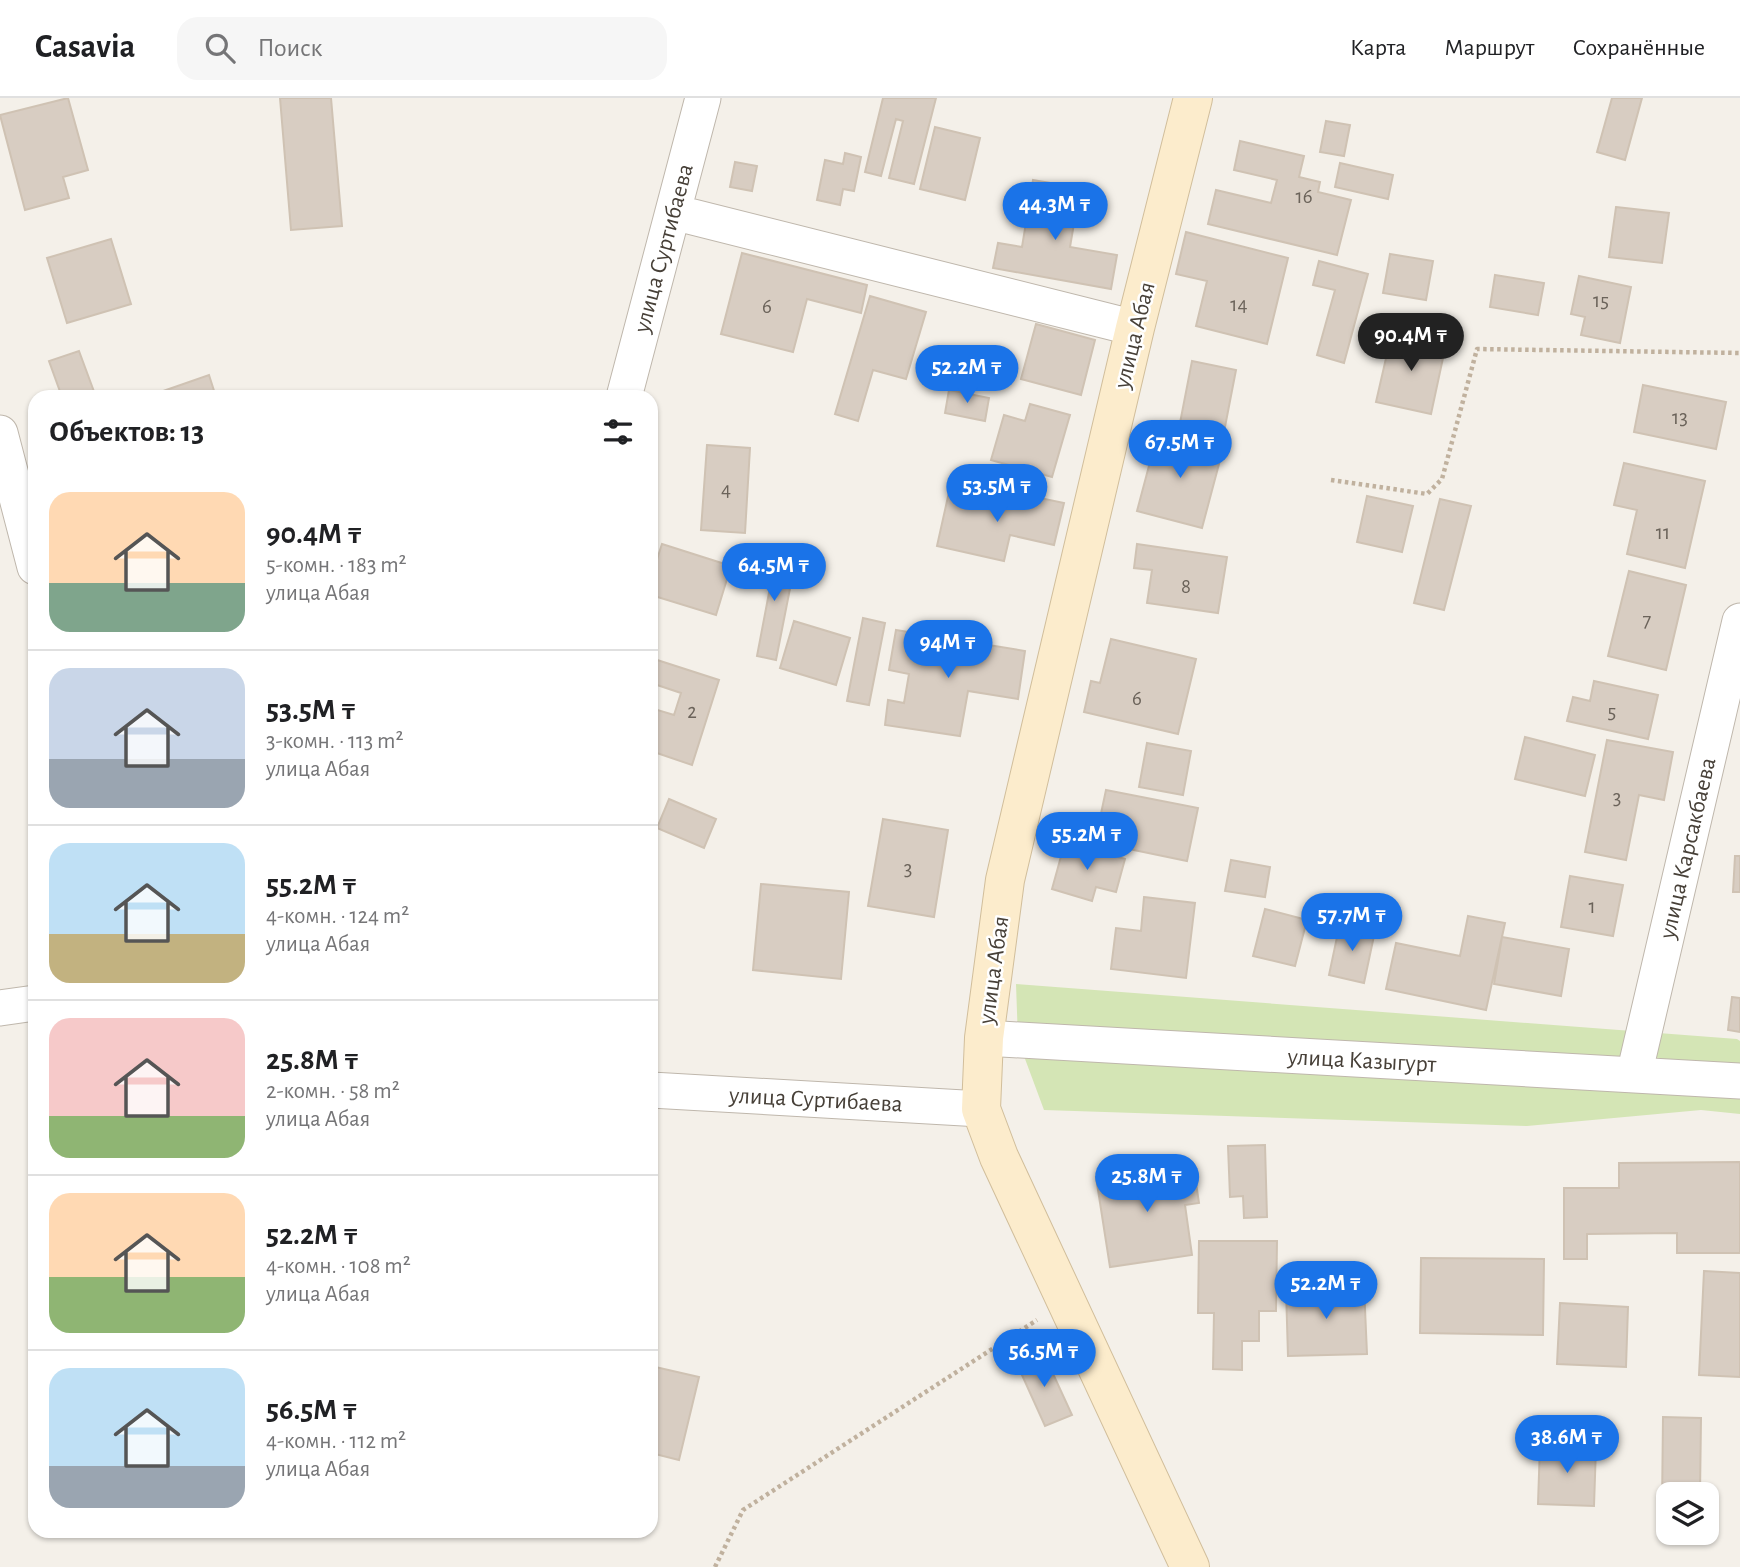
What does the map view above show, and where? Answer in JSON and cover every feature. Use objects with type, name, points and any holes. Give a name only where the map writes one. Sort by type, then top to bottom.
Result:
[{"type":"street","name":"улица Суртибаева","points":[[626,390],[703,98]]},
{"type":"street","name":"улица Абая","points":[[1190,1567],[999,1157],[981,1109],[984,1038],[1005,880],[1135,328],[1193,98]]},
{"type":"street","points":[[673,212],[1135,328]]},
{"type":"street","points":[[0,432],[28,540]]},
{"type":"street","name":"улица Карсакбаева","points":[[1634,1075],[1740,621]]},
{"type":"street","points":[[0,1008],[28,1004]]},
{"type":"street","name":"улица Казыгурт","points":[[984,1038],[1740,1081]]},
{"type":"street","name":"улица Суртибаева","points":[[658,1090],[981,1109]]},
{"type":"path","points":[[1331,480],[1427,494],[1443,479],[1477,349],[1740,353]]},
{"type":"path","points":[[715,1567],[743,1510],[1067,1301]]},
{"type":"green space","points":[[1016,984],[1737,1039],[1740,1041],[1740,1114],[1701,1110],[1527,1126],[1044,1110],[1018,1040]]},
{"type":"building","points":[[68,98],[88,170],[63,177],[69,198],[25,210],[0,115]]},
{"type":"building","points":[[280,98],[331,98],[342,226],[291,230]]},
{"type":"building","points":[[883,98],[936,98],[914,184],[889,178],[903,121],[896,119],[881,176],[865,172]]},
{"type":"building","points":[[1612,98],[1642,98],[1625,160],[1597,152]]},
{"type":"building","points":[[1326,121],[1350,125],[1344,156],[1320,152]]},
{"type":"building","points":[[935,127],[980,138],[965,200],[920,189]]},
{"type":"building","points":[[1240,141],[1304,156],[1299,177],[1320,182],[1318,192],[1351,200],[1337,255],[1208,224],[1216,190],[1271,203],[1277,180],[1234,170]]},
{"type":"building","points":[[845,153],[861,157],[854,191],[843,189],[840,205],[817,200],[825,160],[843,164]]},
{"type":"building","points":[[735,162],[757,166],[752,191],[730,187]]},
{"type":"building","points":[[1340,163],[1393,175],[1388,199],[1335,187]]},
{"type":"building","points":[[1033,180],[1080,188],[1070,247],[1117,255],[1111,289],[993,268],[998,243],[1022,247]]},
{"type":"building","points":[[1616,207],[1669,213],[1662,263],[1609,257]]},
{"type":"building","points":[[1186,232],[1288,258],[1267,344],[1196,326],[1207,281],[1176,274]]},
{"type":"building","points":[[111,239],[131,304],[67,323],[47,258]]},
{"type":"building","points":[[742,253],[867,285],[861,313],[807,299],[793,352],[721,334]]},
{"type":"building","points":[[1390,254],[1433,261],[1426,300],[1383,293]]},
{"type":"building","points":[[1319,261],[1368,274],[1344,363],[1317,355],[1335,290],[1313,285]]},
{"type":"building","points":[[1495,275],[1544,283],[1538,315],[1490,307]]},
{"type":"building","points":[[1579,276],[1631,287],[1620,343],[1581,335],[1585,317],[1571,314]]},
{"type":"building","points":[[870,296],[926,312],[906,379],[873,370],[858,421],[835,414]]},
{"type":"building","points":[[1036,324],[1095,340],[1081,395],[1021,379]]},
{"type":"building","points":[[1392,332],[1446,344],[1431,414],[1376,402]]},
{"type":"building","points":[[79,351],[93,390],[59,390],[49,361]]},
{"type":"building","points":[[1192,361],[1236,370],[1224,432],[1180,423]]},
{"type":"building","points":[[209,375],[214,390],[166,390]]},
{"type":"building","points":[[1643,385],[1726,402],[1716,449],[1634,432]]},
{"type":"building","points":[[949,390],[989,398],[985,421],[945,413]]},
{"type":"building","points":[[1030,404],[1070,415],[1052,477],[991,460],[1004,415],[1025,421]]},
{"type":"building","points":[[1158,432],[1223,449],[1202,528],[1137,511]]},
{"type":"building","points":[[707,445],[750,448],[745,533],[701,530]]},
{"type":"building","points":[[1624,463],[1705,481],[1685,568],[1627,554],[1637,510],[1614,505]]},
{"type":"building","points":[[949,492],[1013,506],[1016,493],[1064,503],[1054,545],[1010,535],[1004,561],[937,546]]},
{"type":"building","points":[[1367,496],[1413,506],[1402,552],[1357,542]]},
{"type":"building","points":[[1440,499],[1471,506],[1444,610],[1414,603]]},
{"type":"building","points":[[662,544],[731,566],[716,615],[658,597],[658,556]]},
{"type":"building","points":[[1137,544],[1227,557],[1218,613],[1147,603],[1152,570],[1134,568]]},
{"type":"building","points":[[756,556],[795,563],[776,660],[757,656],[772,577],[753,574]]},
{"type":"building","points":[[1629,571],[1686,585],[1666,670],[1608,656]]},
{"type":"building","points":[[863,618],[885,623],[869,705],[847,701]]},
{"type":"building","points":[[794,621],[850,638],[836,685],[780,668]]},
{"type":"building","points":[[896,630],[1025,651],[1018,699],[968,691],[960,736],[885,725],[888,700],[904,703],[909,674],[889,670]]},
{"type":"building","points":[[1111,639],[1196,659],[1178,734],[1084,712],[1091,681],[1100,683]]},
{"type":"building","points":[[658,660],[719,680],[692,765],[658,753],[658,710],[674,715],[681,693],[658,685]]},
{"type":"building","points":[[1594,681],[1658,695],[1648,739],[1567,721],[1573,697],[1590,701]]},
{"type":"building","points":[[1525,737],[1595,755],[1585,796],[1515,779]]},
{"type":"building","points":[[1607,740],[1673,752],[1664,800],[1639,795],[1626,860],[1585,852]]},
{"type":"building","points":[[1147,743],[1191,751],[1183,795],[1139,787]]},
{"type":"building","points":[[1106,790],[1198,808],[1187,861],[1095,842]]},
{"type":"building","points":[[669,799],[716,819],[704,848],[658,828]]},
{"type":"building","points":[[883,819],[948,830],[934,917],[868,906]]},
{"type":"building","points":[[1065,842],[1125,859],[1116,892],[1096,887],[1092,901],[1052,889]]},
{"type":"building","points":[[1735,856],[1740,856],[1740,892],[1733,892]]},
{"type":"building","points":[[1231,860],[1270,867],[1265,897],[1225,891]]},
{"type":"building","points":[[1570,876],[1623,885],[1613,936],[1561,927]]},
{"type":"building","points":[[761,884],[849,892],[841,979],[753,970]]},
{"type":"building","points":[[1144,897],[1195,903],[1186,978],[1111,969],[1116,928],[1141,931]]},
{"type":"building","points":[[1265,909],[1307,920],[1295,966],[1253,956]]},
{"type":"building","points":[[1468,916],[1505,923],[1486,1010],[1386,989],[1396,943],[1460,956]]},
{"type":"building","points":[[1340,923],[1375,931],[1364,983],[1329,975]]},
{"type":"building","points":[[1502,937],[1569,949],[1561,996],[1494,984]]},
{"type":"building","points":[[1732,997],[1740,998],[1740,1032],[1728,1030]]},
{"type":"building","points":[[1265,1145],[1267,1217],[1244,1218],[1243,1196],[1230,1197],[1228,1146]]},
{"type":"building","points":[[1740,1162],[1740,1253],[1677,1253],[1677,1233],[1587,1234],[1587,1259],[1564,1259],[1564,1188],[1619,1188],[1619,1163]]},
{"type":"building","points":[[1193,1163],[1199,1203],[1185,1205],[1192,1255],[1110,1267],[1096,1177]]},
{"type":"building","points":[[1199,1241],[1277,1241],[1276,1311],[1259,1311],[1259,1341],[1242,1341],[1242,1370],[1213,1369],[1214,1313],[1198,1313]]},
{"type":"building","points":[[1421,1258],[1544,1259],[1543,1335],[1420,1333]]},
{"type":"building","points":[[1704,1271],[1740,1273],[1740,1377],[1699,1375]]},
{"type":"building","points":[[1364,1286],[1367,1354],[1288,1356],[1286,1289]]},
{"type":"building","points":[[1560,1303],[1628,1307],[1626,1367],[1557,1364]]},
{"type":"building","points":[[1043,1352],[1072,1415],[1045,1426],[1017,1364]]},
{"type":"building","points":[[658,1368],[699,1377],[679,1460],[658,1455]]},
{"type":"building","points":[[1663,1417],[1701,1418],[1700,1482],[1662,1482]]},
{"type":"building","points":[[1540,1445],[1596,1447],[1594,1506],[1538,1504]]}]
